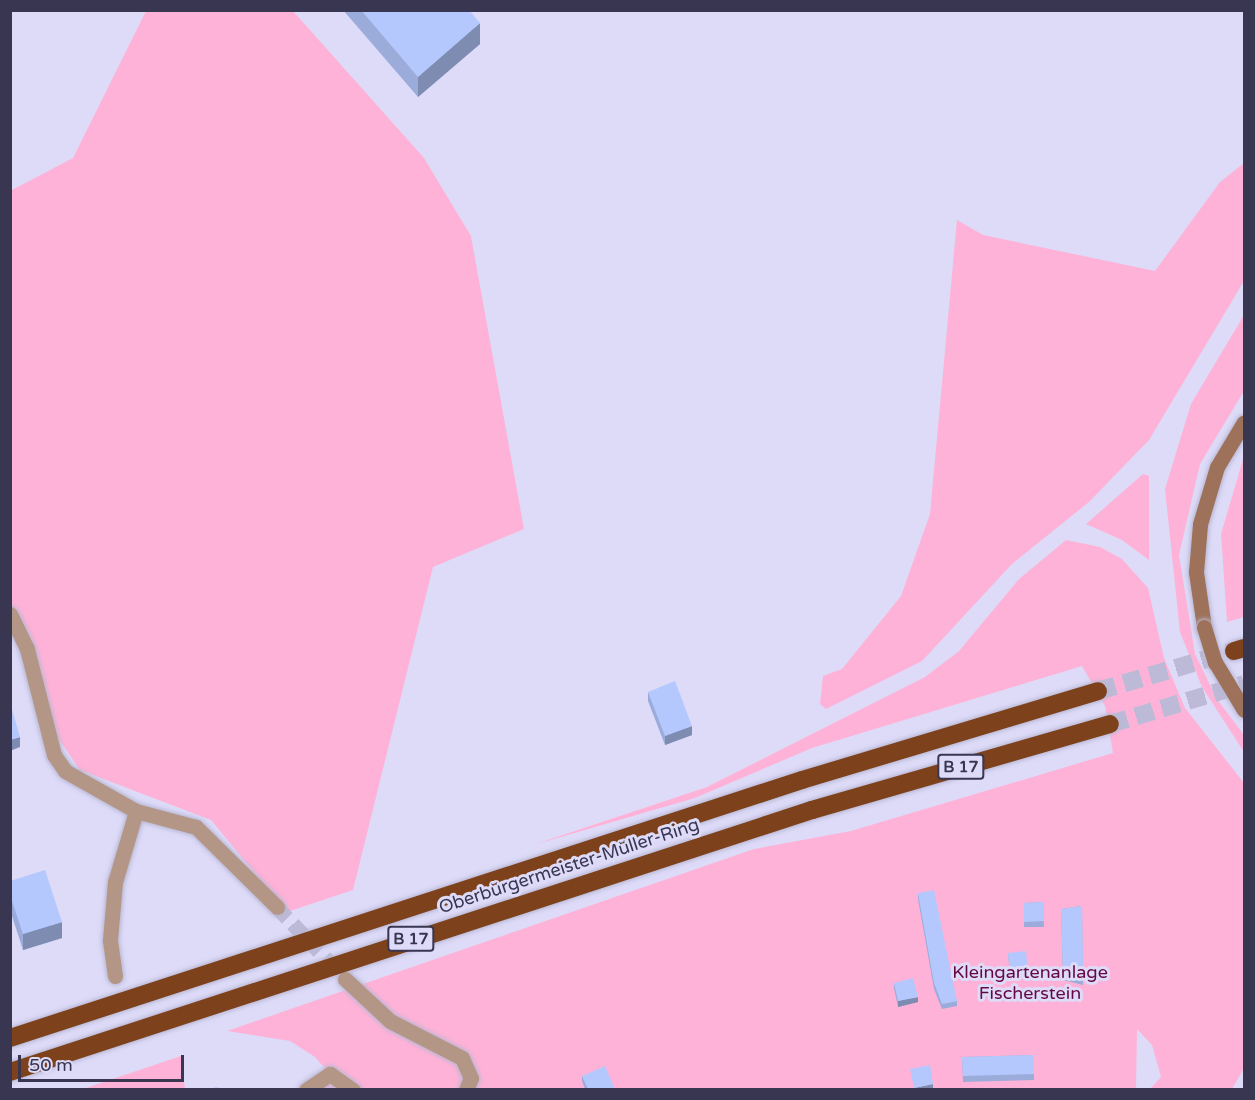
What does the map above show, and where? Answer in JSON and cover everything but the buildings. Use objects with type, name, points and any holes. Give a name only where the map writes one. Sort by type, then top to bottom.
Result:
[{"type":"highway","name":"Oberbürgermeister-Müller-Ring","points":[[10,1038],[791,783],[1098,691]]},
{"type":"highway","name":"Oberbürgermeister-Müller-Ring","points":[[10,1072],[801,814],[1110,724]]},
{"type":"street","points":[[1245,422],[1217,467],[1200,524],[1196,572],[1204,627],[1215,662],[1245,710]]},
{"type":"street","points":[[10,614],[27,649],[54,755],[85,786],[136,811],[196,827],[277,907]]},
{"type":"street","points":[[115,976],[110,940],[115,882],[136,811]]},
{"type":"street","points":[[345,979],[390,1021],[462,1058],[471,1078],[466,1089]]},
{"type":"street","points":[[306,1089],[330,1074],[353,1089]]},
{"type":"green space","points":[[146,11],[293,11],[424,158],[471,236],[524,529],[433,567],[353,890],[287,912],[211,820],[80,770],[56,735],[28,632],[11,607],[10,191],[73,158]]},
{"type":"green space","points":[[1244,163],[1244,281],[1149,440],[1089,502],[1012,564],[922,661],[826,709],[820,704],[823,676],[842,669],[901,596],[930,514],[957,220],[983,235],[1155,271],[1220,182]]},
{"type":"green space","points":[[1244,315],[1244,391],[1200,464],[1179,555],[1195,654],[1217,699],[1244,735],[1244,752],[1202,687],[1180,632],[1165,489],[1191,404]]},
{"type":"green space","points":[[1244,456],[1244,617],[1227,622],[1221,534]]},
{"type":"green space","points":[[1143,474],[1149,476],[1149,560],[1122,540],[1086,524]]},
{"type":"green space","name":"Kleingartenanlage Fischerstein","points":[[1066,540],[1100,547],[1122,559],[1148,588],[1164,658],[1185,708],[1244,783],[1244,1068],[1232,1089],[1150,1089],[1161,1077],[1152,1045],[1137,1029],[1136,1090],[306,1089],[330,1074],[315,1057],[290,1041],[227,1031],[754,849],[851,831],[1113,753],[1105,706],[1082,666],[812,748],[695,798],[533,845],[707,787],[925,677],[959,651],[1019,579]]},
{"type":"green space","points":[[181,1056],[185,1089],[83,1089]]},
{"type":"tunnel","points":[[1098,691],[1234,651]]},
{"type":"tunnel","points":[[1110,724],[1244,684]]},
{"type":"tunnel","points":[[277,907],[339,972]]}]
